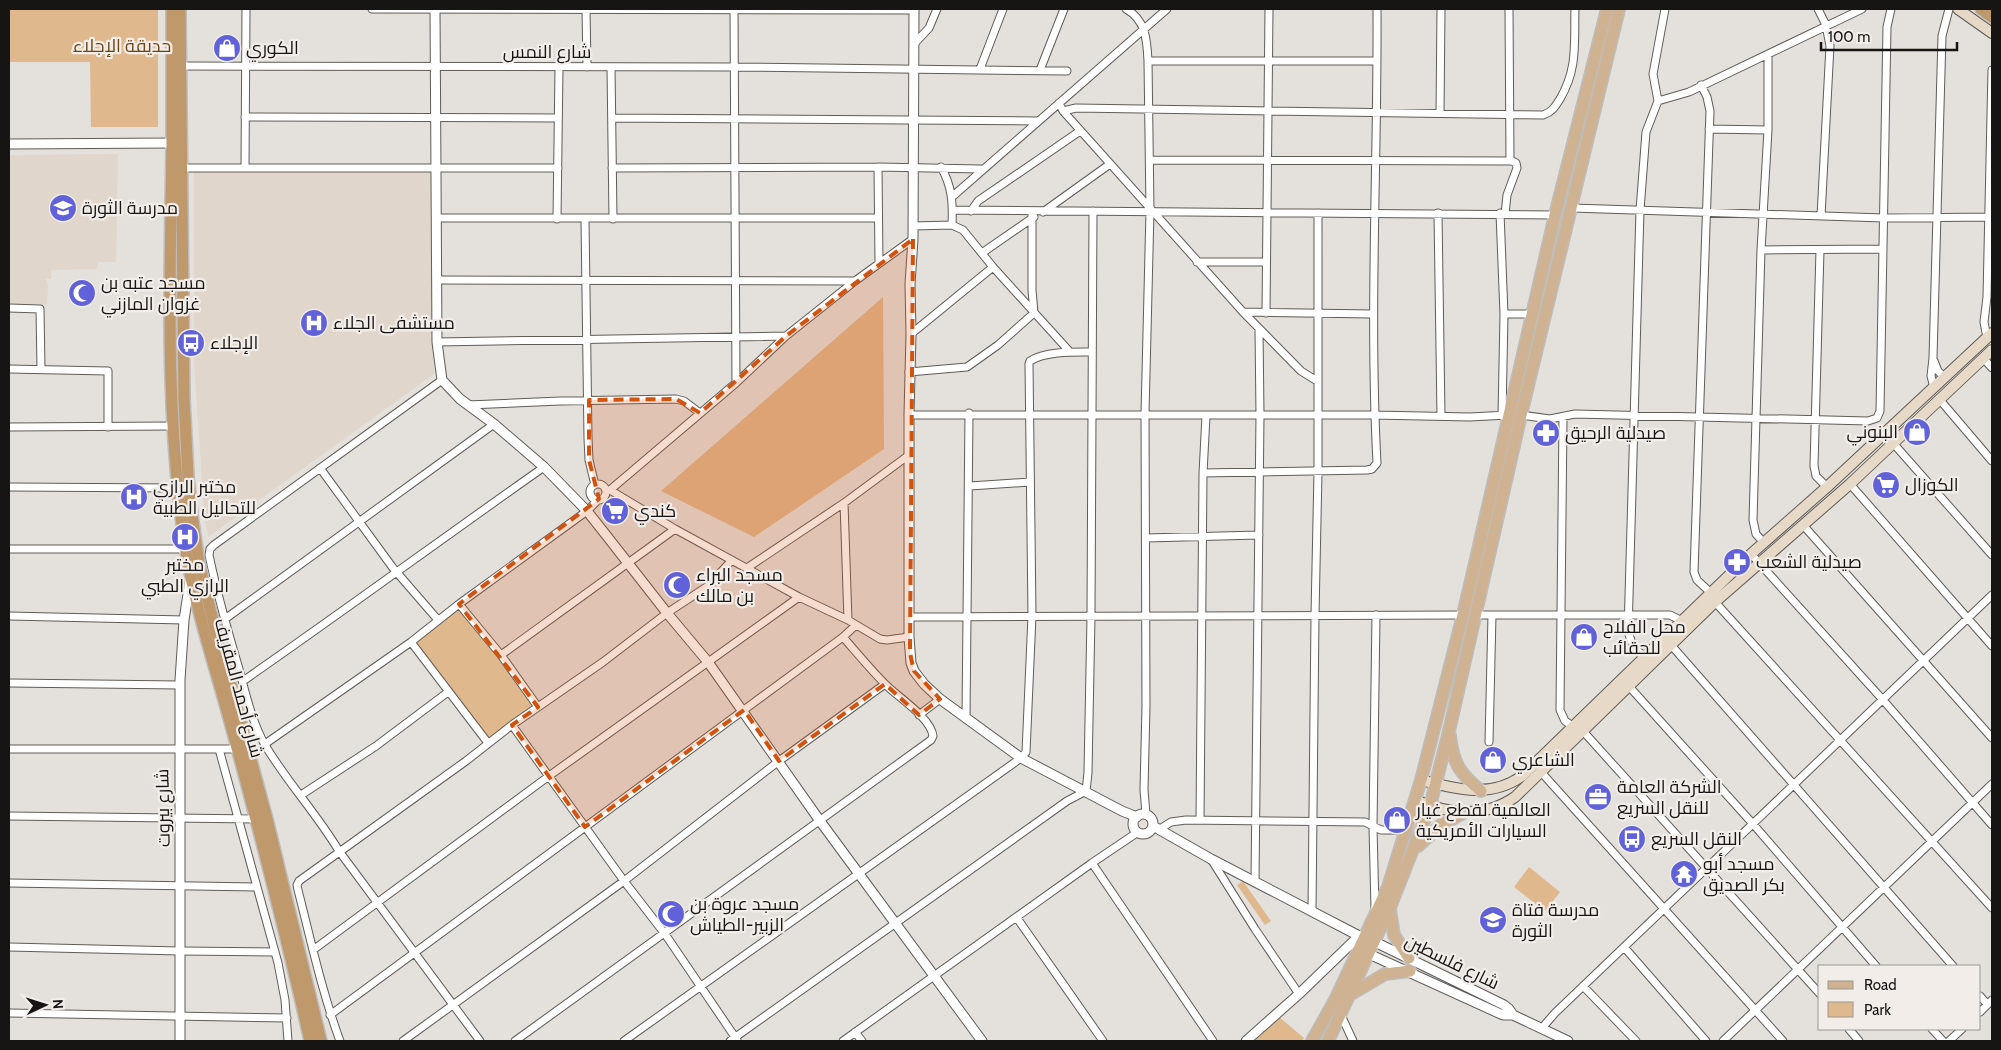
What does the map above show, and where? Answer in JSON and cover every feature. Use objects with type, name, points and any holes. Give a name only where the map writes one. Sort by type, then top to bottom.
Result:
[{"type":"highway","name":"شارع أحمد المقريف","points":[[172,9],[169,279],[170,370],[177,488],[191,576],[256,819],[310,1041]]},
{"type":"highway","name":"شارع أحمد المقريف","points":[[180,9],[184,399],[188,476],[199,563],[270,828],[321,1041]]},
{"type":"highway","points":[[1981,9],[1992,17]]},
{"type":"highway","points":[[169,279],[182,279]]},
{"type":"main road","points":[[1312,1041],[1366,939],[1388,887],[1421,780],[1463,615],[1506,415],[1607,9]]},
{"type":"main road","points":[[1328,1041],[1342,1015],[1369,954],[1366,939],[1390,908],[1414,851],[1430,806],[1449,731],[1521,415],[1619,9]]},
{"type":"main road","points":[[1958,9],[1992,33]]},
{"type":"main road","points":[[1421,780],[1464,790],[1481,791],[1496,789],[1514,781],[1578,729],[1626,683],[1671,645],[1751,554],[1827,487],[1990,336]]},
{"type":"main road","points":[[1626,683],[1644,657],[1682,621],[1759,563],[1850,484],[1992,350]]},
{"type":"main road","points":[[1415,800],[1430,806],[1463,813],[1492,809],[1505,804],[1541,772],[1578,729]]},
{"type":"main road","points":[[1449,731],[1453,756],[1459,770],[1466,779],[1481,791]]},
{"type":"main road","points":[[1414,851],[1441,825],[1463,813]]},
{"type":"main road","points":[[1390,908],[1394,935],[1409,958]]},
{"type":"main road","points":[[1351,994],[1385,974],[1410,971]]},
{"type":"street","points":[[245,168],[246,9]]},
{"type":"street","points":[[372,9],[914,9],[913,239],[910,284],[911,334],[909,372],[909,637],[911,663],[914,671],[924,684],[940,699],[1022,758],[1122,811],[1150,817],[1156,828]]},
{"type":"street","points":[[435,9],[437,342],[442,380],[460,399],[494,424],[544,467],[587,511],[744,710],[820,821],[982,1041]]},
{"type":"street","points":[[586,9],[587,67]]},
{"type":"street","points":[[734,9],[736,382]]},
{"type":"street","points":[[914,44],[931,24],[937,9]]},
{"type":"street","points":[[980,69],[1003,9]]},
{"type":"street","points":[[1040,70],[1064,9]]},
{"type":"street","points":[[1126,9],[1134,13],[1144,28],[1147,38],[1150,160],[1145,414],[1146,616],[1144,790],[1141,816],[1134,825],[1138,832]]},
{"type":"street","points":[[953,196],[1167,9]]},
{"type":"street","points":[[1266,313],[1269,9]]},
{"type":"street","points":[[1203,473],[1367,470],[1377,463],[1374,415],[1373,314],[1377,9]]},
{"type":"street","points":[[1440,113],[1442,9]]},
{"type":"street","points":[[1509,9],[1510,161]]},
{"type":"street","points":[[1062,111],[1076,108],[1377,111],[1543,115],[1550,112],[1556,106],[1573,72],[1575,9]]},
{"type":"street","points":[[1644,657],[1631,642],[1628,632],[1640,210],[1646,132],[1658,101],[1653,74],[1665,9]]},
{"type":"street","points":[[1818,9],[1826,25],[1830,46],[1821,216]]},
{"type":"street","points":[[1658,101],[1679,96],[1862,9]]},
{"type":"street","points":[[1934,388],[1931,376],[1942,36],[1950,9]]},
{"type":"street","points":[[1521,415],[1550,419],[1563,418],[1575,414],[1871,421],[1880,415],[1888,10]]},
{"type":"street","points":[[1764,543],[1756,534],[1754,520],[1763,214],[1768,130],[1768,54]]},
{"type":"street","points":[[1148,61],[1377,61]]},
{"type":"street","name":"شارع النمس","points":[[181,66],[1067,70]]},
{"type":"street","points":[[557,219],[559,67]]},
{"type":"street","points":[[611,67],[613,218]]},
{"type":"street","points":[[1990,336],[1984,322],[1990,217],[1992,70]]},
{"type":"street","points":[[1701,85],[1709,104],[1709,129],[1694,572],[1697,580],[1992,908]]},
{"type":"street","points":[[1059,103],[1062,111],[1150,211],[1243,312],[1301,371],[1317,381]]},
{"type":"street","points":[[245,117],[558,118]]},
{"type":"street","points":[[612,118],[1037,121]]},
{"type":"street","points":[[1709,129],[1768,130]]},
{"type":"street","points":[[971,210],[978,201],[1080,131]]},
{"type":"street","points":[[9,144],[172,142]]},
{"type":"street","points":[[909,415],[969,413],[1206,416],[1506,415],[1502,213],[1506,195],[1517,168],[1516,164],[1510,161],[1150,160]]},
{"type":"street","points":[[982,253],[1032,215],[1043,211],[1110,164]]},
{"type":"street","points":[[878,167],[880,263]]},
{"type":"street","points":[[612,168],[941,167],[981,170]]},
{"type":"street","points":[[941,167],[947,177],[953,196],[952,224]]},
{"type":"street","points":[[181,168],[558,168]]},
{"type":"street","points":[[1572,208],[1884,218],[1990,217]]},
{"type":"street","points":[[953,210],[1032,215]]},
{"type":"street","points":[[1086,791],[1092,616],[1094,210]]},
{"type":"street","points":[[1043,211],[1375,214],[1502,213],[1555,215]]},
{"type":"street","points":[[1312,911],[1319,415],[1317,381],[1318,213]]},
{"type":"street","points":[[1438,214],[1441,416]]},
{"type":"street","points":[[1032,215],[1034,313]]},
{"type":"street","points":[[437,218],[878,218]]},
{"type":"street","points":[[585,219],[589,460],[595,485]]},
{"type":"street","points":[[913,226],[952,224],[963,230],[993,267],[1070,352]]},
{"type":"street","points":[[265,744],[411,642],[459,604],[587,511],[604,497],[608,490],[736,382],[786,336],[855,281],[913,239]]},
{"type":"street","points":[[1762,250],[1883,249]]},
{"type":"street","points":[[1820,250],[1814,471],[1827,487]]},
{"type":"street","points":[[1197,262],[1266,262]]},
{"type":"street","points":[[911,334],[993,267]]},
{"type":"street","points":[[438,280],[855,281]]},
{"type":"street","points":[[1986,297],[1992,309]]},
{"type":"street","points":[[9,308],[40,309],[41,369]]},
{"type":"street","points":[[1243,312],[1373,314]]},
{"type":"street","points":[[909,372],[967,368],[998,345],[1034,313]]},
{"type":"street","points":[[1504,314],[1532,314]]},
{"type":"street","points":[[1255,882],[1260,415],[1259,329]]},
{"type":"street","points":[[437,342],[786,336]]},
{"type":"street","points":[[624,1041],[1022,758],[1026,752],[1027,745],[1032,616],[1030,361],[1037,357],[1070,352],[1092,352]]},
{"type":"street","points":[[1933,358],[1938,372],[1945,378]]},
{"type":"street","points":[[1983,358],[1992,368]]},
{"type":"street","points":[[9,368],[108,371],[108,426]]},
{"type":"street","points":[[442,380],[210,549],[211,563],[225,619],[256,727],[265,744],[339,851],[480,1041]]},
{"type":"street","points":[[468,405],[589,400],[676,399],[684,401],[700,413]]},
{"type":"street","points":[[1940,400],[1992,461]]},
{"type":"street","points":[[966,719],[970,486],[969,413]]},
{"type":"street","points":[[1200,820],[1203,473],[1206,416]]},
{"type":"street","points":[[1563,418],[1560,710],[1563,717],[1578,729],[1818,992]]},
{"type":"street","points":[[225,619],[494,424]]},
{"type":"street","points":[[9,427],[173,426]]},
{"type":"street","points":[[1893,443],[1992,555]]},
{"type":"street","points":[[746,568],[844,503],[909,455]]},
{"type":"street","points":[[243,681],[359,601],[396,572],[544,467]]},
{"type":"street","points":[[320,468],[396,572],[438,620]]},
{"type":"street","points":[[970,486],[1030,482]]},
{"type":"street","points":[[1850,484],[1992,646]]},
{"type":"street","points":[[598,500],[592,498],[591,488],[595,485],[602,485],[675,530],[798,597],[848,620],[880,639],[909,637]]},
{"type":"street","points":[[9,487],[177,488]]},
{"type":"street","points":[[844,503],[848,620]]},
{"type":"street","points":[[1803,524],[1992,738]]},
{"type":"street","points":[[501,656],[627,562],[675,530]]},
{"type":"street","points":[[1146,538],[1259,535]]},
{"type":"street","points":[[9,549],[186,549]]},
{"type":"street","points":[[1751,554],[1883,700],[1992,825]]},
{"type":"street","points":[[340,1041],[330,1015],[297,885],[303,877],[708,586],[732,560]]},
{"type":"street","name":"شارع بيروت","points":[[180,1041],[180,685],[184,620],[191,576]]},
{"type":"street","points":[[1542,1028],[1624,947],[1992,595]]},
{"type":"street","points":[[313,950],[549,776],[798,597]]},
{"type":"street","points":[[459,604],[501,656],[538,707]]},
{"type":"street","points":[[1475,615],[1670,614],[1682,621]]},
{"type":"street","points":[[1376,615],[1373,826],[1376,915]]},
{"type":"street","points":[[910,617],[1463,615]]},
{"type":"street","points":[[1490,742],[1492,615]]},
{"type":"street","points":[[9,616],[184,620]]},
{"type":"street","points":[[330,1015],[843,638],[856,625]]},
{"type":"street","points":[[515,1041],[931,740],[933,736],[932,730],[920,714],[885,684],[843,638]]},
{"type":"street","points":[[411,642],[488,743]]},
{"type":"street","points":[[1671,645],[1952,965]]},
{"type":"street","points":[[9,683],[180,685]]},
{"type":"street","points":[[1626,683],[1753,824],[1875,965]]},
{"type":"street","points":[[403,1041],[624,881],[779,761],[885,684]]},
{"type":"street","points":[[301,795],[376,746],[448,692]]},
{"type":"street","points":[[920,714],[940,699]]},
{"type":"street","points":[[512,725],[624,881],[665,934],[734,1040],[1067,801],[1086,791]]},
{"type":"street","points":[[9,749],[237,749]]},
{"type":"street","points":[[219,749],[275,952],[287,1018],[288,1041]]},
{"type":"street","points":[[1541,772],[1783,1041]]},
{"type":"street","points":[[1723,1041],[1992,784]]},
{"type":"street","points":[[9,816],[256,819]]},
{"type":"street","points":[[843,1041],[1138,832],[1147,833],[1171,822],[1200,820],[1364,822],[1381,830],[1406,830]]},
{"type":"street","name":"شارع فلسطين","points":[[1156,828],[1211,859],[1366,939],[1504,1005],[1513,1015]]},
{"type":"street","points":[[1211,859],[1299,994]]},
{"type":"street","points":[[1092,863],[1213,1041]]},
{"type":"street","points":[[9,883],[256,887]]},
{"type":"street","points":[[1017,918],[1104,1041]]},
{"type":"street","points":[[1246,1041],[1366,939]]},
{"type":"street","points":[[9,947],[275,952]]},
{"type":"street","points":[[1624,947],[1706,1041]]},
{"type":"street","name":"شارع فلسطين","points":[[1369,954],[1410,971],[1503,1015],[1513,1015],[1568,1041]]},
{"type":"street","points":[[1584,986],[1636,1041]]},
{"type":"street","points":[[1981,1011],[1990,1002]]},
{"type":"street","points":[[9,1013],[287,1018]]},
{"type":"street","points":[[1342,1015],[1353,1041]]},
{"type":"street","points":[[1850,1030],[1859,1041]]},
{"type":"street","points":[[1933,1030],[1943,1041]]},
{"type":"street","points":[[1949,1041],[1961,1030]]},
{"type":"street","points":[[855,1032],[862,1041]]},
{"type":"highlighted area","points":[[913,239],[910,653],[914,671],[940,699],[919,715],[885,684],[779,761],[744,710],[585,827],[512,725],[538,707],[459,604],[599,499],[589,460],[589,400],[676,399],[700,413],[786,336]]},
{"type":"shaded area","name":"مدرسة الثورة","points":[[118,154],[116,262],[98,262],[97,269],[51,270],[51,279],[46,279],[48,287],[47,304],[9,304],[9,155]]},
{"type":"shaded area","name":"مستشفى الجلاء","points":[[194,172],[433,172],[434,374],[208,537],[204,512],[194,360]]},
{"type":"green space","name":"حديقة الإجلاء","points":[[9,9],[158,9],[158,127],[91,127],[90,62],[9,62]]},
{"type":"green space","points":[[883,297],[884,449],[754,537],[661,491]]},
{"type":"green space","points":[[459,605],[537,707],[488,742],[411,642]]},
{"type":"green space","points":[[1529,867],[1560,892],[1545,911],[1514,887]]},
{"type":"green space","points":[[1243,881],[1271,921],[1265,925],[1237,885]]},
{"type":"green space","points":[[1279,1017],[1304,1038],[1302,1041],[1252,1041]]},
{"type":"place","name":"الكوري","points":[[227,48]]},
{"type":"place","name":"مدرسة الثورة","points":[[63,208]]},
{"type":"place","name":"مسجد عتبه بن غزوان المازني","points":[[82,293]]},
{"type":"place","name":"مستشفى الجلاء","points":[[314,323]]},
{"type":"place","name":"الإجلاء","points":[[191,343]]},
{"type":"place","name":"البنوني","points":[[1917,432]]},
{"type":"place","name":"صيدلية الرحيق","points":[[1546,433]]},
{"type":"place","name":"الكوزال","points":[[1886,485]]},
{"type":"place","name":"مختبر الرازي للتحاليل الطبية","points":[[134,497]]},
{"type":"place","name":"كندي","points":[[615,511]]},
{"type":"place","name":"مختبر الرازي الطبي","points":[[185,537]]},
{"type":"place","name":"صيدلية الشعب","points":[[1737,562]]},
{"type":"place","name":"مسجد البراء بن مالك","points":[[677,585]]},
{"type":"place","name":"محل الفلاح للحقائب","points":[[1584,637]]},
{"type":"place","name":"الشاعري","points":[[1493,760]]},
{"type":"place","name":"الشركة العامة للنقل السريع","points":[[1598,797]]},
{"type":"place","name":"العالمية لقطع غيار السيارات الأمريكية","points":[[1397,820]]},
{"type":"place","name":"النقل السريع","points":[[1632,839]]},
{"type":"place","name":"مسجد أبو بكر الصديق","points":[[1684,874]]},
{"type":"place","name":"مسجد عروة بن الزبير-الطياش","points":[[671,914]]},
{"type":"place","name":"مدرسة فتاة الثورة","points":[[1493,920]]}]
